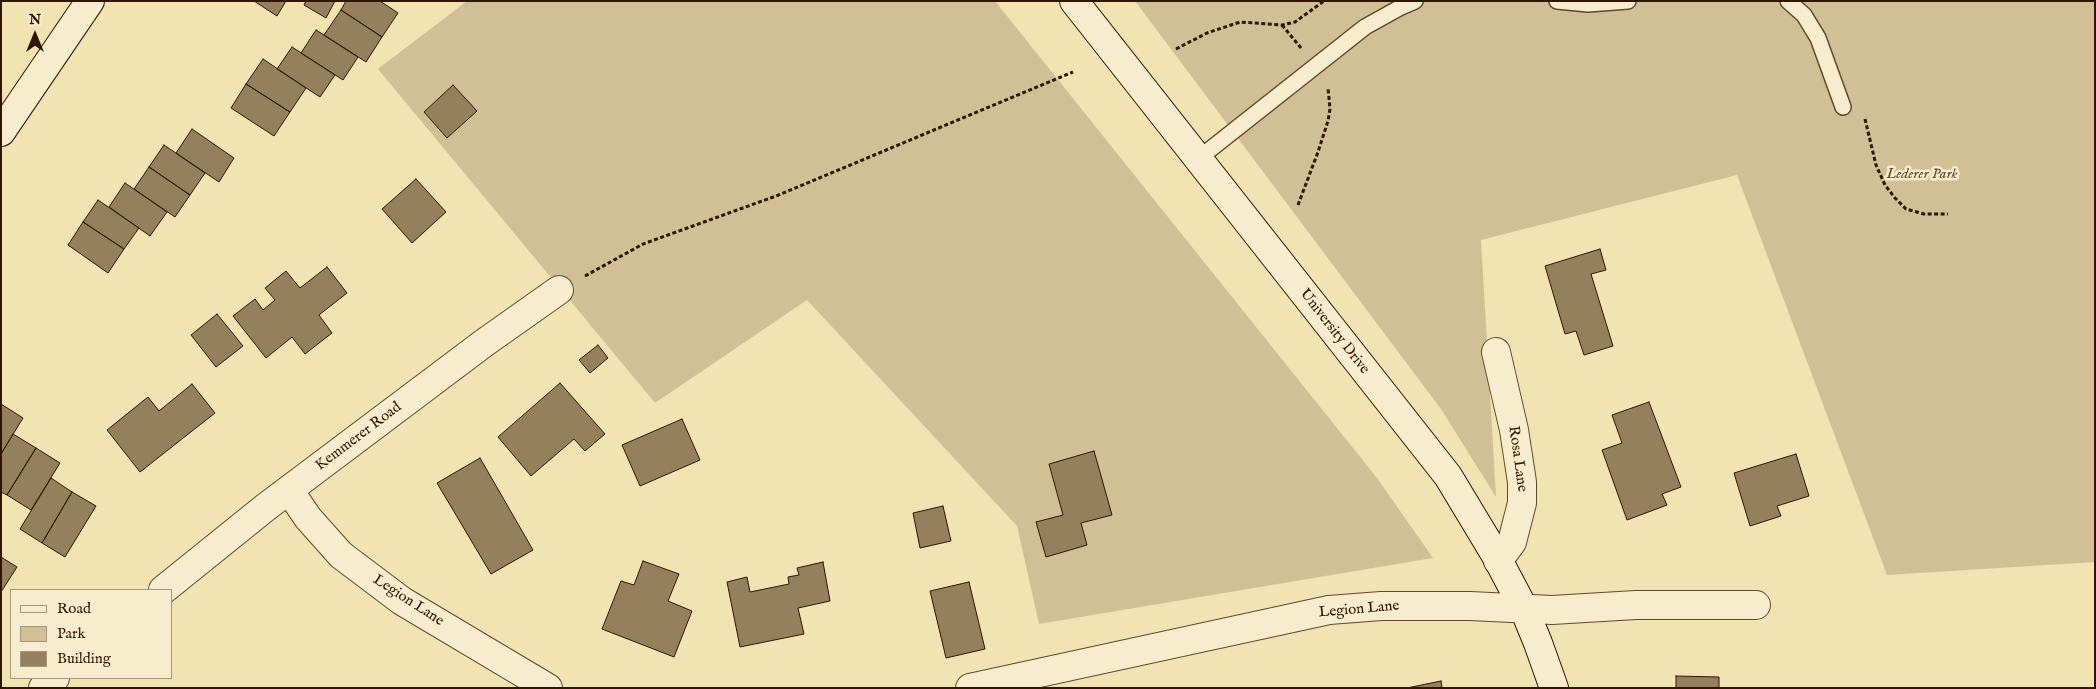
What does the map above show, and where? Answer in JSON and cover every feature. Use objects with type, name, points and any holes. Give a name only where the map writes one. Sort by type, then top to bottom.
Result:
[{"type":"street","points":[[1,132],[90,1]]},
{"type":"street","name":"University Drive","points":[[1074,1],[1448,476],[1524,609],[1554,688]]},
{"type":"street","name":"Kemmerer Road","points":[[164,589],[288,490],[484,343],[559,290]]},
{"type":"street","name":"Rosa Lane","points":[[1496,352],[1514,430],[1522,482],[1522,503],[1512,542],[1498,561]]},
{"type":"street","name":"Legion Lane","points":[[288,490],[308,518],[340,555],[402,601],[548,688]]},
{"type":"street","name":"Legion Lane","points":[[970,688],[1329,610],[1380,606],[1470,606],[1574,610],[1636,605],[1756,605]]},
{"type":"street","points":[[43,688],[54,679]]},
{"type":"lane","points":[[1198,159],[1365,27],[1401,6],[1416,1]]},
{"type":"lane","points":[[1557,1],[1588,4],[1628,1]]},
{"type":"lane","points":[[1788,1],[1804,15],[1818,38],[1843,107]]},
{"type":"path","points":[[1176,49],[1207,33],[1240,22],[1282,25],[1300,19],[1324,1]]},
{"type":"path","points":[[1282,25],[1315,65],[1328,89],[1330,109],[1318,152],[1298,205]]},
{"type":"path","points":[[559,290],[643,244],[776,196],[1073,72]]},
{"type":"path","points":[[1864,110],[1876,165],[1885,184],[1895,198],[1906,209],[1924,214],[1948,214]]},
{"type":"green space","points":[[467,1],[995,1],[1377,478],[1433,558],[1039,624],[1017,526],[807,300],[655,403],[378,69]]},
{"type":"green space","name":"Lederer Park","points":[[1135,1],[2095,1],[2095,562],[1887,575],[1737,175],[1481,240],[1496,497],[1441,409]]},
{"type":"building","points":[[254,1],[286,1],[277,16]]},
{"type":"building","points":[[306,1],[335,1],[326,18],[304,5]]},
{"type":"building","points":[[346,1],[380,1],[398,13],[382,37],[341,10]]},
{"type":"building","points":[[341,10],[382,37],[366,62],[324,35]]},
{"type":"building","points":[[316,30],[358,57],[343,80],[301,53]]},
{"type":"building","points":[[292,47],[335,75],[320,97],[277,69]]},
{"type":"building","points":[[263,59],[306,88],[290,112],[246,84]]},
{"type":"building","points":[[246,84],[290,112],[274,136],[231,108]]},
{"type":"building","points":[[453,85],[477,111],[447,138],[424,112]]},
{"type":"building","points":[[192,129],[234,158],[219,182],[176,153]]},
{"type":"building","points":[[164,145],[205,173],[190,195],[149,167]]},
{"type":"building","points":[[149,167],[190,195],[175,217],[134,189]]},
{"type":"building","points":[[416,179],[446,212],[412,243],[382,209]]},
{"type":"building","points":[[125,183],[167,212],[150,236],[109,207]]},
{"type":"building","points":[[98,200],[139,228],[124,249],[83,222]]},
{"type":"building","points":[[83,222],[124,249],[108,273],[68,245]]},
{"type":"building","points":[[1600,249],[1606,270],[1591,274],[1613,346],[1584,355],[1576,331],[1565,334],[1545,266]]},
{"type":"building","points":[[327,267],[347,293],[319,315],[332,333],[305,354],[292,337],[266,358],[233,316],[255,299],[263,310],[275,300],[265,288],[286,271],[300,288]]},
{"type":"building","points":[[217,314],[243,346],[216,367],[191,335]]},
{"type":"building","points":[[598,345],[608,358],[590,373],[579,360]]},
{"type":"building","points":[[560,383],[605,434],[585,451],[574,439],[531,476],[498,437]]},
{"type":"building","points":[[192,384],[215,413],[140,472],[107,430],[148,397],[159,411]]},
{"type":"building","points":[[1649,402],[1681,487],[1662,494],[1667,505],[1627,520],[1602,450],[1622,443],[1612,415]]},
{"type":"building","points":[[1,404],[23,418],[1,454]]},
{"type":"building","points":[[682,419],[700,460],[640,486],[622,445]]},
{"type":"building","points":[[13,434],[36,448],[7,495],[1,492],[1,454]]},
{"type":"building","points":[[36,448],[60,463],[31,510],[7,495]]},
{"type":"building","points":[[1094,451],[1112,515],[1081,523],[1087,545],[1046,557],[1036,522],[1063,515],[1049,464]]},
{"type":"building","points":[[1796,454],[1809,496],[1777,506],[1781,516],[1750,526],[1734,473]]},
{"type":"building","points":[[480,458],[533,550],[491,574],[437,483]]},
{"type":"building","points":[[51,478],[72,492],[42,543],[20,529]]},
{"type":"building","points":[[72,492],[96,506],[65,557],[42,543]]},
{"type":"building","points":[[943,506],[951,541],[920,548],[913,513]]},
{"type":"building","points":[[1,557],[17,567],[1,592]]},
{"type":"building","points":[[643,561],[679,574],[668,601],[692,611],[674,657],[602,629],[621,581],[634,585]]},
{"type":"building","points":[[823,562],[830,601],[798,608],[804,634],[740,647],[727,582],[747,577],[750,592],[789,584],[788,577],[799,575],[797,568]]},
{"type":"building","points":[[969,582],[985,649],[946,658],[930,591]]},
{"type":"building","points":[[1676,676],[1719,677],[1719,688],[1676,688]]},
{"type":"building","points":[[1441,681],[1442,688],[1407,688]]}]
